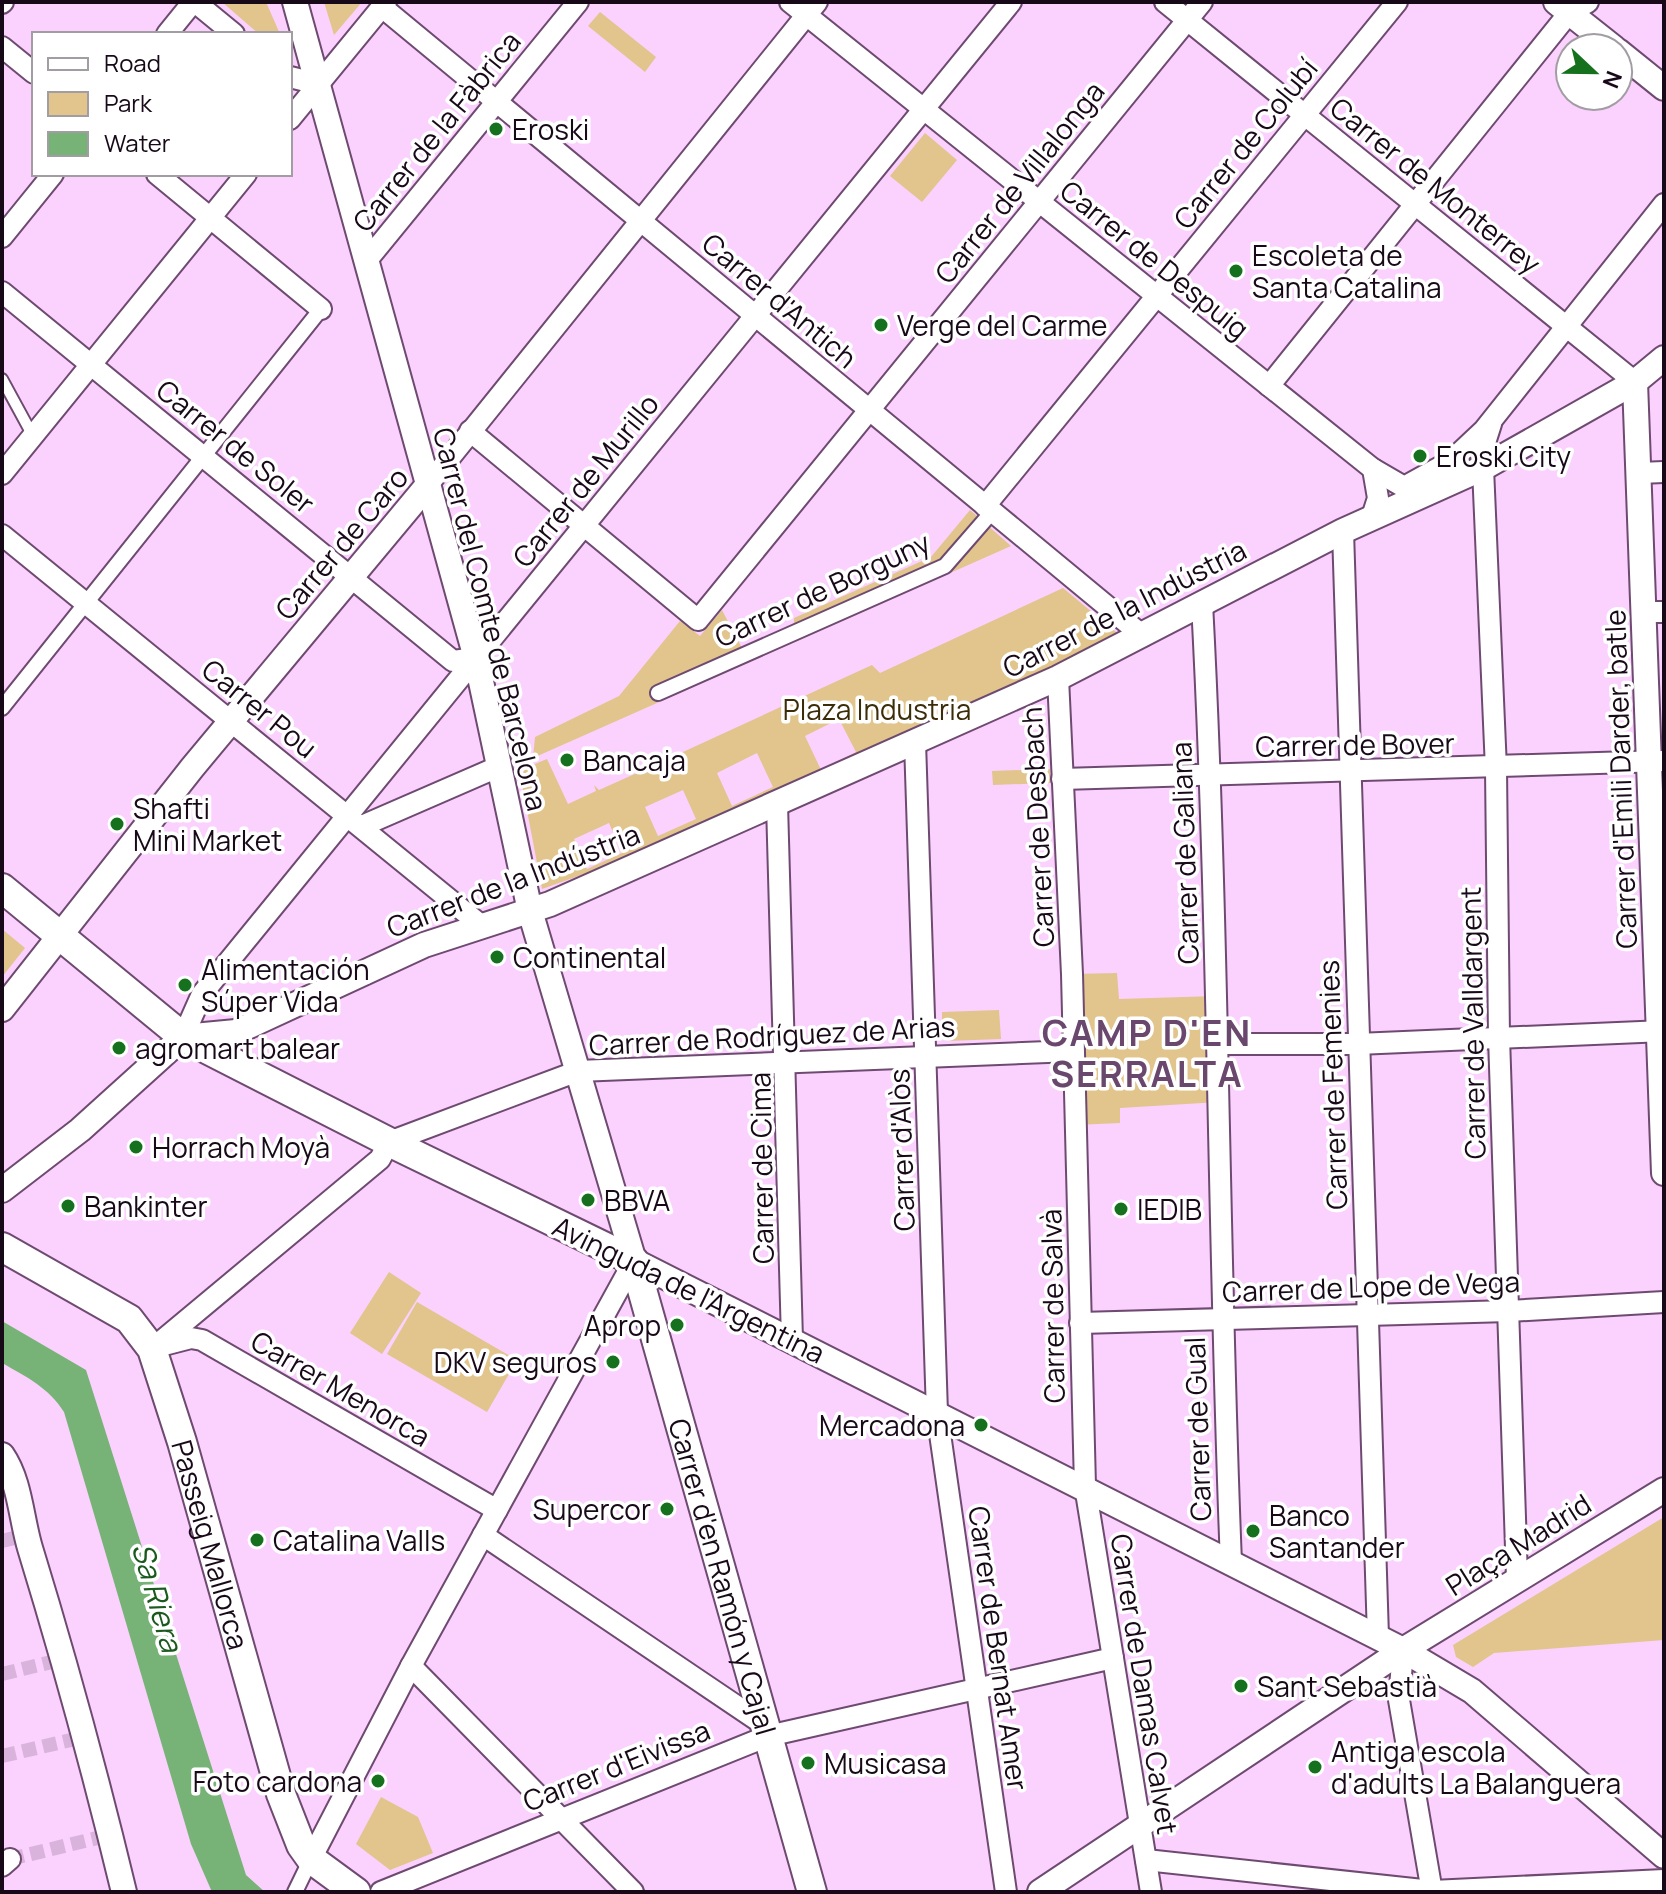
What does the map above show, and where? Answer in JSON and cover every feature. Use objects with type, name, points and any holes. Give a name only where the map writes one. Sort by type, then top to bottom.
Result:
[{"type":"main road","name":"Avinguda de l'Argentina","points":[[2,888],[183,1037],[389,1142],[634,1261]]},
{"type":"main road","name":"Passeig Mallorca","points":[[2,1247],[129,1319],[152,1349],[182,1442],[281,1794],[301,1845],[311,1859],[356,1892]]},
{"type":"main road","name":"Carrer d'en Ramón y Cajal","points":[[634,1261],[812,1892]]},
{"type":"street","points":[[169,32],[194,2],[232,32]]},
{"type":"street","name":"Carrer del Comte de Barcelona","points":[[295,2],[476,658],[530,911],[634,1261]]},
{"type":"street","name":"Carrer de la Fàbrica","points":[[368,259],[578,2]]},
{"type":"street","name":"Carrer de Murillo","points":[[183,1037],[202,994],[356,821],[476,658],[1011,2]]},
{"type":"street","name":"Carrer de Monterrey","points":[[1165,2],[1635,382]]},
{"type":"street","name":"Carrer de Villalonga","points":[[584,526],[698,620],[1202,2]]},
{"type":"street","name":"Carrer de Colubí","points":[[988,509],[1156,296],[1397,2]]},
{"type":"street","points":[[292,116],[384,4]]},
{"type":"street","name":"Carrer d'Antich","points":[[384,4],[496,101],[1143,636]]},
{"type":"street","name":"Carrer de Despuig","points":[[804,6],[924,109],[1373,469],[1404,487],[1451,461],[1493,417]]},
{"type":"street","name":"Carrer de Caro","points":[[2,1009],[640,220],[804,6]]},
{"type":"street","points":[[1269,386],[1571,6],[1598,32]]},
{"type":"street","points":[[2,47],[32,71]]},
{"type":"street","points":[[1634,64],[1664,88]]},
{"type":"street","points":[[292,78],[318,84]]},
{"type":"street","points":[[2,237],[51,176]]},
{"type":"street","points":[[2,708],[321,309],[159,176]]},
{"type":"street","points":[[2,474],[244,176]]},
{"type":"street","points":[[1493,417],[1664,204]]},
{"type":"street","name":"Carrer de Soler","points":[[2,292],[453,661],[476,658]]},
{"type":"street","name":"Carrer de la Indústria","points":[[183,1037],[236,1032],[424,945],[530,911],[1058,678],[1343,531],[1483,468],[1635,382],[1664,358]]},
{"type":"street","name":"Carrer d'Emili Darder, batle","points":[[1635,382],[1639,473],[1654,612],[1664,1173]]},
{"type":"street","name":"Carrer de Valldargent","points":[[1493,417],[1483,449],[1483,468],[1496,769],[1499,1037],[1517,1578]]},
{"type":"street","points":[[470,431],[584,526]]},
{"type":"street","points":[[1372,517],[1378,498],[1373,469]]},
{"type":"street","points":[[1639,473],[1664,472]]},
{"type":"street","name":"Carrer de Borguny","points":[[658,693],[945,566],[988,509]]},
{"type":"street","name":"Carrer de Femenies","points":[[1343,531],[1378,1637]]},
{"type":"street","name":"Carrer Pou","points":[[2,535],[482,926]]},
{"type":"street","name":"Carrer de Galiana","points":[[1202,603],[1211,776],[1219,1102]]},
{"type":"street","name":"Carrer de Desbach","points":[[1058,678],[1073,1051]]},
{"type":"street","name":"Carrer d'Alòs","points":[[915,742],[937,1413]]},
{"type":"street","name":"Carrer de Bover","points":[[1062,779],[1496,769],[1656,762]]},
{"type":"street","points":[[356,821],[500,766]]},
{"type":"street","name":"Carrer de Cima","points":[[777,804],[787,1061],[792,1340]]},
{"type":"street","points":[[1218,1044],[1357,1044],[1661,1031]]},
{"type":"street","points":[[2,1190],[80,1130],[183,1037]]},
{"type":"street","name":"Carrer de Rodríguez de Arias","points":[[389,1142],[578,1071],[1073,1051]]},
{"type":"street","name":"Carrer de Salvà","points":[[1073,1051],[1085,1486]]},
{"type":"street","name":"Carrer de Gual","points":[[1219,1102],[1221,1319],[1231,1563]]},
{"type":"street","points":[[152,1349],[380,1159],[389,1142]]},
{"type":"street","points":[[295,1892],[411,1666],[634,1261]]},
{"type":"street","name":"Avinguda de l'Argentina","points":[[634,1261],[1085,1486],[1403,1650],[1472,1691],[1664,1856]]},
{"type":"street","name":"Carrer de Lope de Vega","points":[[1080,1323],[1509,1311],[1664,1302]]},
{"type":"street","name":"Carrer Menorca","points":[[152,1349],[191,1338],[202,1340],[497,1510]]},
{"type":"street","name":"Carrer de Bernat Amer","points":[[937,1413],[1006,1892]]},
{"type":"street","points":[[2,1455],[10,1467],[26,1535],[64,1659],[124,1892]]},
{"type":"street","name":"Carrer de Damas Calvet","points":[[1085,1486],[1151,1892]]},
{"type":"street","name":"Plaça Madrid","points":[[1040,1892],[1403,1650],[1664,1490]]},
{"type":"street","points":[[483,1535],[766,1730]]},
{"type":"street","points":[[1403,1650],[1399,1700],[1432,1892]]},
{"type":"street","name":"Carrer d'Eivissa","points":[[381,1892],[766,1730],[977,1689],[1113,1658]]},
{"type":"street","points":[[411,1666],[633,1892]]},
{"type":"street","points":[[1146,1860],[1432,1892],[1664,1880]]},
{"type":"lane","points":[[2,379],[33,436]]},
{"type":"green space","points":[[222,2],[266,2],[279,32],[257,32]]},
{"type":"green space","points":[[324,2],[362,2],[334,35]]},
{"type":"green space","points":[[600,12],[656,57],[645,72],[588,26]]},
{"type":"green space","points":[[925,133],[957,160],[922,202],[890,176]]},
{"type":"green space","points":[[970,510],[1011,546],[533,758],[535,737],[619,696],[680,621],[700,636],[722,610],[744,652],[794,623],[794,618],[931,557]]},
{"type":"green space","name":"Plaza Industria","points":[[1063,588],[1122,637],[623,860],[542,889],[521,779],[525,768],[547,759],[568,804],[596,791],[594,785],[599,790],[657,764],[654,758],[659,763],[872,665],[880,673]],"holes":[[[839,719],[856,752],[821,770],[805,736]],[[757,753],[773,787],[732,806],[717,773]],[[683,790],[696,819],[658,836],[645,807]],[[609,823],[622,853],[587,869],[574,839]]]},
{"type":"green space","points":[[1050,769],[1050,783],[993,785],[992,771]]},
{"type":"green space","points":[[2,929],[25,948],[2,977]]},
{"type":"green space","points":[[1117,973],[1119,999],[1216,996],[1219,1102],[1120,1108],[1120,1123],[1075,1125],[1072,974]]},
{"type":"green space","points":[[999,1010],[1001,1039],[947,1041],[942,1036],[942,1012]]},
{"type":"green space","points":[[389,1272],[421,1293],[382,1354],[350,1333]]},
{"type":"green space","points":[[417,1302],[517,1360],[487,1412],[387,1354]]},
{"type":"green space","points":[[1664,1517],[1664,1640],[1494,1653],[1473,1667],[1456,1657],[1453,1645]]},
{"type":"green space","points":[[381,1797],[418,1817],[433,1853],[390,1870],[356,1844]]},
{"type":"water","points":[[2,1321],[86,1370],[246,1875],[265,1892],[212,1892],[191,1844],[64,1412],[29,1378],[2,1363]]},
{"type":"tunnel","points":[[2,1541],[26,1535]]},
{"type":"tunnel","points":[[2,1674],[64,1659]]},
{"type":"tunnel","points":[[2,1756],[84,1737]]},
{"type":"tunnel","points":[[10,1859],[110,1835]]},
{"type":"place","name":"Eroski","points":[[496,129]]},
{"type":"place","name":"Escoleta de Santa Catalina","points":[[1236,271]]},
{"type":"place","name":"Verge del Carme","points":[[881,325]]},
{"type":"place","name":"Eroski City","points":[[1420,456]]},
{"type":"place","name":"Bancaja","points":[[567,760]]},
{"type":"place","name":"Shafti Mini Market","points":[[117,824]]},
{"type":"place","name":"Continental","points":[[497,957]]},
{"type":"place","name":"Alimentación Súper Vida","points":[[185,985]]},
{"type":"place","name":"agromart balear","points":[[119,1048]]},
{"type":"place","name":"Horrach Moyà","points":[[136,1147]]},
{"type":"place","name":"BBVA","points":[[588,1200]]},
{"type":"place","name":"Bankinter","points":[[68,1206]]},
{"type":"place","name":"IEDIB","points":[[1121,1209]]},
{"type":"place","name":"Aprop","points":[[677,1325]]},
{"type":"place","name":"DKV seguros","points":[[613,1362]]},
{"type":"place","name":"Mercadona","points":[[981,1425]]},
{"type":"place","name":"Supercor","points":[[667,1509]]},
{"type":"place","name":"Banco Santander","points":[[1253,1531]]},
{"type":"place","name":"Catalina Valls","points":[[257,1540]]},
{"type":"place","name":"Sant Sebastià","points":[[1241,1686]]},
{"type":"place","name":"Musicasa","points":[[808,1763]]},
{"type":"place","name":"Antiga escola d'adults La Balanguera","points":[[1315,1767]]},
{"type":"place","name":"Foto cardona","points":[[378,1781]]},
{"type":"district","name":"CAMP D'EN SERRALTA","points":[[1147,1052]]},
{"type":"water label","name":"Sa Riera","points":[[158,1597]]}]
